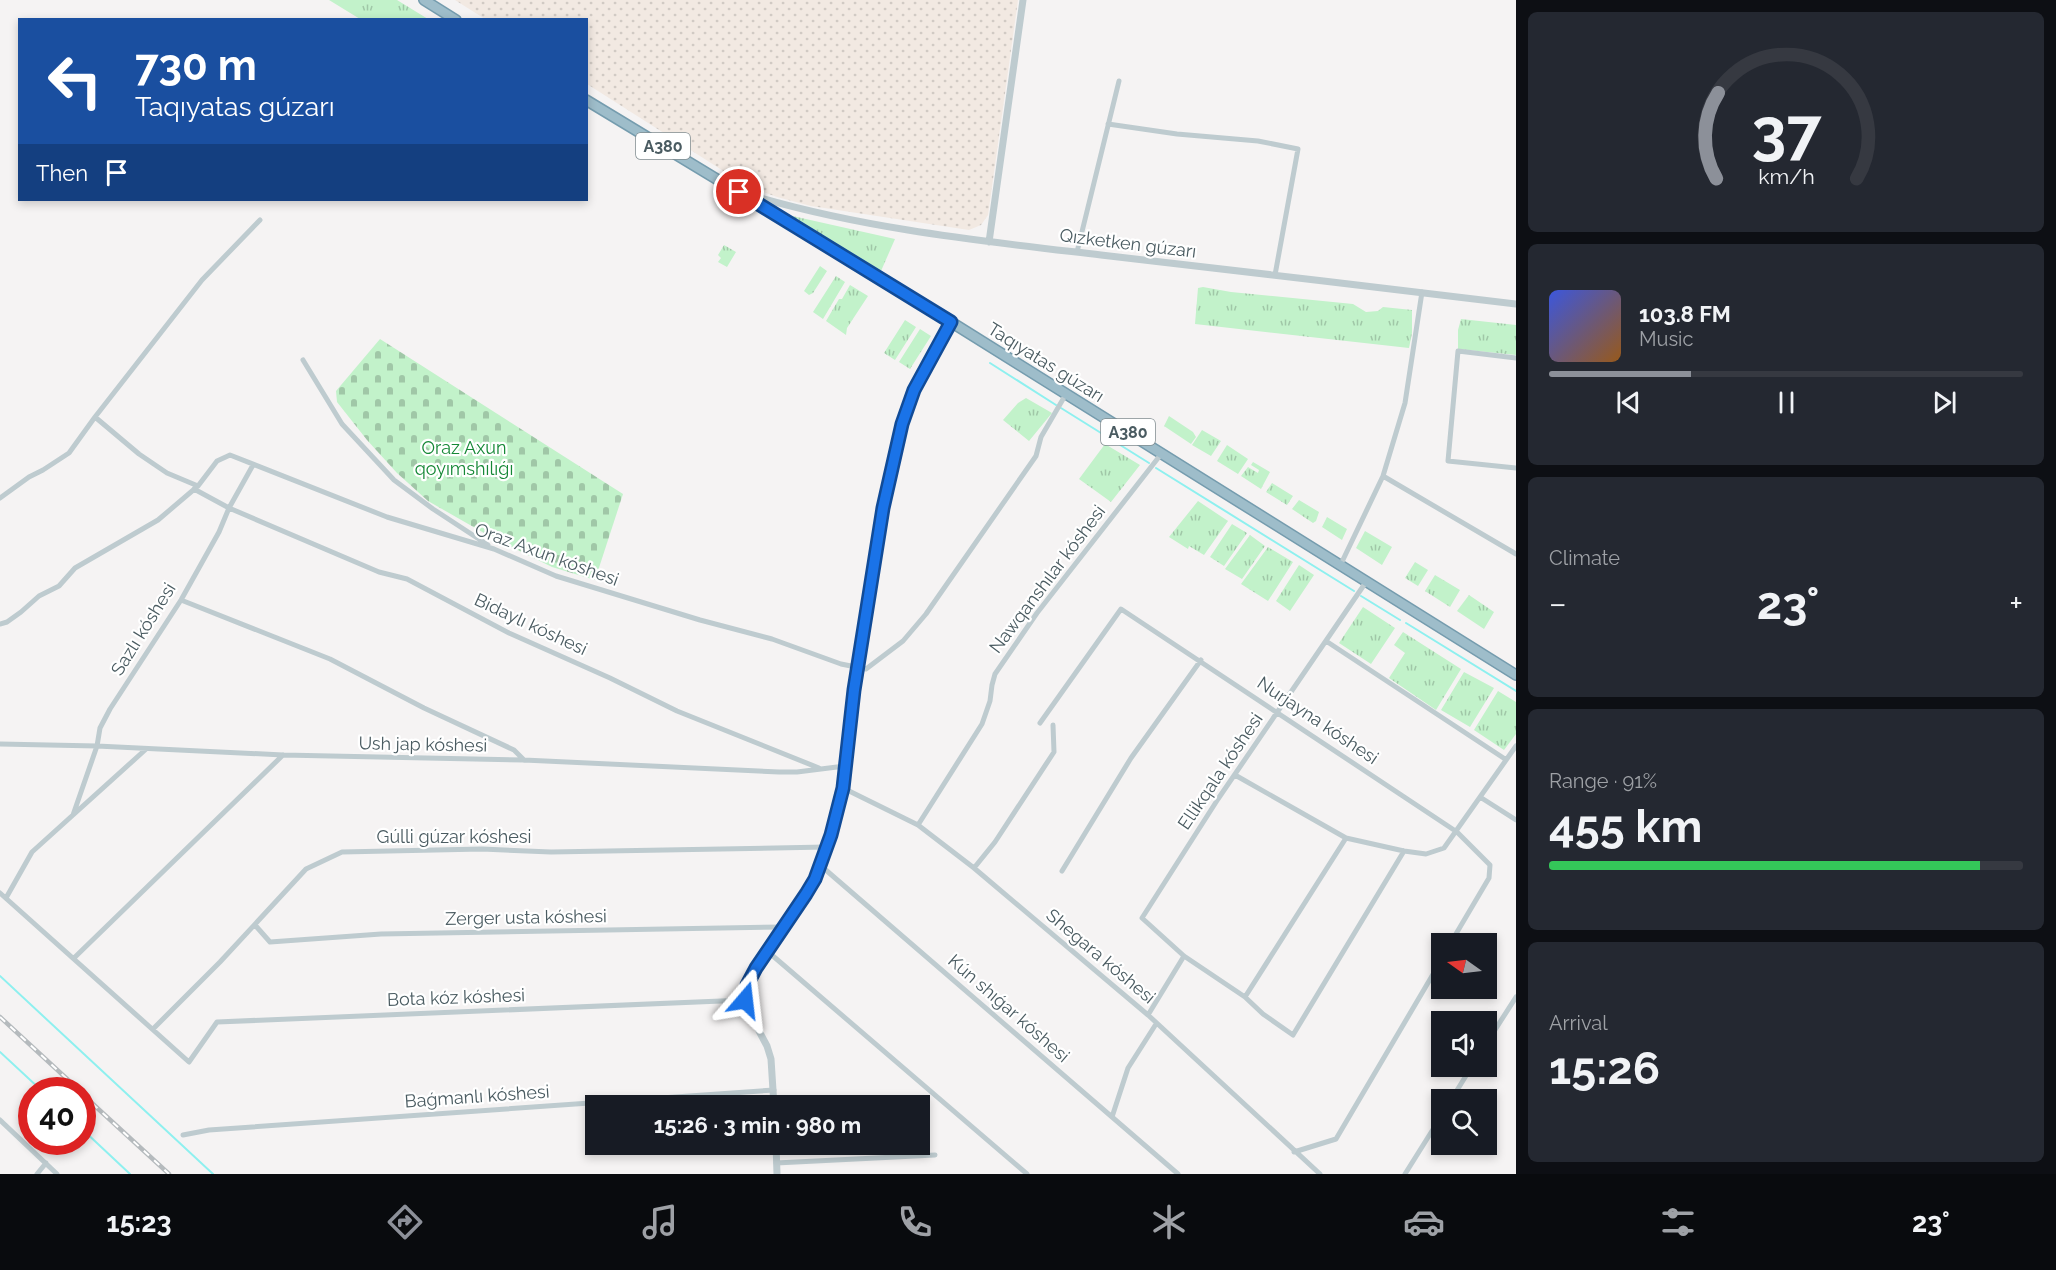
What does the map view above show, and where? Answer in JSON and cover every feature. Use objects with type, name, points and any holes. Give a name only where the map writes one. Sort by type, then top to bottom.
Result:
[{"type":"highway","points":[[424,0],[453,18]]},
{"type":"highway","name":"Taqıyatas gúzarı","points":[[588,101],[951,322],[1516,675]]},
{"type":"street","points":[[989,242],[1023,0]]},
{"type":"street","points":[[1077,252],[1119,81]]},
{"type":"street","points":[[1108,124],[1177,134],[1258,141],[1298,149],[1275,275]]},
{"type":"street","name":"Qızketken gúzarı","points":[[739,192],[786,206],[852,221],[989,242],[1516,304]]},
{"type":"street","points":[[0,498],[69,453],[202,280],[260,220]]},
{"type":"street","points":[[1340,566],[1383,476],[1405,403],[1422,292]]},
{"type":"street","points":[[774,1095],[771,1059],[745,1000],[747,985],[766,950],[806,894],[826,847],[843,788],[850,714],[883,508],[902,424],[914,390],[951,322]]},
{"type":"street","points":[[1516,358],[1458,351],[1448,461],[1516,468]]},
{"type":"street","points":[[303,360],[342,424],[394,480],[433,510],[494,549]]},
{"type":"street","points":[[858,667],[866,669],[903,641],[926,614],[1036,456],[1041,437],[1066,394]]},
{"type":"street","name":"Bidaylı kóshesi","points":[[95,417],[139,454],[167,473],[229,508],[379,572],[406,579],[509,633],[677,711],[821,769]]},
{"type":"street","name":"Nawqanshılar kóshesi","points":[[918,825],[982,724],[990,701],[995,674],[1037,613],[1162,453]]},
{"type":"street","name":"Oraz Axun kóshesi","points":[[196,488],[217,461],[230,454],[387,517],[494,549],[556,576],[700,621],[772,639],[841,664],[858,667]]},
{"type":"street","name":"Sazlı kóshesi","points":[[73,815],[97,746],[100,728],[181,600],[253,465]]},
{"type":"street","points":[[1383,476],[1516,554]]},
{"type":"street","points":[[0,624],[21,612],[39,596],[59,586],[75,568],[158,520],[196,488]]},
{"type":"street","name":"Ellikqala kóshesi","points":[[1184,956],[1142,918],[1235,775],[1366,582]]},
{"type":"street","points":[[181,600],[330,659],[424,708],[514,750],[524,760]]},
{"type":"street","name":"Nurjayna kóshesi","points":[[1040,723],[1121,609],[1457,831],[1490,865],[1489,878],[1456,933]]},
{"type":"street","points":[[1326,641],[1505,759]]},
{"type":"street","points":[[1062,871],[1131,758],[1201,660]]},
{"type":"street","points":[[974,868],[995,843],[1054,752],[1053,725]]},
{"type":"street","name":"Ush jap kóshesi","points":[[0,744],[283,755],[524,760],[779,772],[845,766]]},
{"type":"street","points":[[1235,775],[1346,838],[1426,854],[1444,848],[1516,746]]},
{"type":"street","name":"Sazlı kóshesi","points":[[6,898],[32,852],[145,750]]},
{"type":"street","points":[[74,958],[283,755]]},
{"type":"street","name":"Shegara kóshesi","points":[[843,788],[918,825],[974,868],[1148,1016],[1320,1174]]},
{"type":"street","points":[[1480,797],[1516,820]]},
{"type":"street","points":[[1245,997],[1346,838]]},
{"type":"street","name":"Gúlli gúzar kóshesi","points":[[153,1029],[255,925],[306,869],[342,852],[482,849],[551,852],[826,847]]},
{"type":"street","points":[[1148,1016],[1184,956],[1245,997],[1263,1014],[1293,1035],[1404,851]]},
{"type":"street","name":"Kún shıǵar kóshesi","points":[[820,865],[1178,1174]]},
{"type":"street","points":[[0,893],[153,1029]]},
{"type":"street","name":"Zerger usta kóshesi","points":[[255,925],[270,942],[381,934],[783,927]]},
{"type":"street","points":[[766,950],[1027,1174]]},
{"type":"street","points":[[1294,1152],[1336,1139],[1431,977]]},
{"type":"street","points":[[1497,1027],[1516,997]]},
{"type":"street","name":"Bota kóz kóshesi","points":[[153,1029],[189,1062],[217,1022],[745,1000]]},
{"type":"street","points":[[1112,1117],[1128,1068],[1156,1024]]},
{"type":"street","name":"Baǵmanlı kóshesi","points":[[183,1135],[209,1130],[774,1090]]},
{"type":"street","points":[[0,1120],[57,1174]]},
{"type":"street","points":[[1405,1174],[1431,1133]]},
{"type":"street","points":[[776,1155],[777,1174]]},
{"type":"street","points":[[776,1163],[935,1155]]},
{"type":"street","points":[[37,1174],[46,1163]]},
{"type":"green space","points":[[329,0],[397,0],[426,18],[358,18]]},
{"type":"green space","points":[[788,215],[895,239],[881,271]]},
{"type":"green space","points":[[724,245],[736,252],[727,267],[718,262],[721,258],[718,255]]},
{"type":"green space","points":[[820,266],[827,271],[813,293],[809,295],[804,291]]},
{"type":"green space","points":[[836,276],[845,282],[823,319],[813,312]]},
{"type":"green space","points":[[850,285],[868,296],[847,328],[846,335],[826,321]]},
{"type":"green space","points":[[1198,288],[1231,292],[1353,304],[1366,312],[1378,311],[1383,307],[1412,310],[1412,333],[1409,348],[1195,324]]},
{"type":"green space","points":[[1461,319],[1516,325],[1516,355],[1458,349],[1458,330]]},
{"type":"green space","points":[[905,320],[916,327],[895,360],[884,353]]},
{"type":"green space","points":[[920,329],[931,336],[910,369],[899,362]]},
{"type":"green space","name":"Oraz Axun qoyımshılıǵı","points":[[380,339],[623,494],[595,580],[552,567],[491,537],[428,501],[397,473],[367,440],[337,402],[336,391]]},
{"type":"green space","points":[[1026,398],[1052,413],[1029,441],[1003,420],[1018,403]]},
{"type":"green space","points":[[1169,416],[1193,432],[1196,437],[1191,444],[1164,426]]},
{"type":"green space","points":[[1202,430],[1221,441],[1211,456],[1192,445]]},
{"type":"green space","points":[[1105,444],[1140,465],[1111,502],[1079,479]]},
{"type":"green space","points":[[1227,445],[1248,459],[1238,474],[1217,461]]},
{"type":"green space","points":[[1253,462],[1270,472],[1261,489],[1241,476],[1248,467],[1258,473],[1259,470],[1251,465]]},
{"type":"green space","points":[[1272,483],[1293,496],[1287,505],[1266,492]]},
{"type":"green space","points":[[1299,500],[1319,512],[1316,521],[1313,523],[1292,509]]},
{"type":"green space","points":[[1198,501],[1228,521],[1204,555],[1189,546],[1188,549],[1169,537]]},
{"type":"green space","points":[[1327,517],[1347,529],[1342,540],[1322,527]]},
{"type":"green space","points":[[1232,524],[1247,533],[1224,566],[1210,557]]},
{"type":"green space","points":[[1365,531],[1392,547],[1382,565],[1356,548]]},
{"type":"green space","points":[[1250,535],[1265,546],[1242,579],[1225,569]]},
{"type":"green space","points":[[1268,547],[1293,562],[1268,601],[1241,584]]},
{"type":"green space","points":[[1415,562],[1428,570],[1418,586],[1405,578]]},
{"type":"green space","points":[[1299,565],[1314,575],[1290,611],[1276,601]]},
{"type":"green space","points":[[1435,575],[1460,590],[1450,607],[1425,591]]},
{"type":"green space","points":[[1469,595],[1494,612],[1484,629],[1457,611]]},
{"type":"green space","points":[[1363,607],[1395,628],[1371,664],[1339,643]]},
{"type":"green space","points":[[1403,632],[1461,669],[1436,710],[1389,678],[1405,653],[1394,645]]},
{"type":"green space","points":[[1464,672],[1494,688],[1470,727],[1441,710]]},
{"type":"green space","points":[[1498,691],[1516,702],[1516,734],[1504,750],[1474,730]]},
{"type":"sand","points":[[455,0],[1018,0],[988,215],[981,225],[969,230],[811,206],[747,186],[588,85],[588,18],[483,18]]},
{"type":"waterway","points":[[990,363],[1056,405]]},
{"type":"waterway","points":[[1061,408],[1149,463]]},
{"type":"waterway","points":[[1156,468],[1354,591]]},
{"type":"waterway","points":[[1361,596],[1400,620]]},
{"type":"waterway","points":[[1406,623],[1516,691]]},
{"type":"waterway","points":[[0,976],[213,1174]]},
{"type":"waterway","points":[[0,1052],[27,1077]]},
{"type":"waterway","points":[[96,1142],[130,1174]]},
{"type":"railway","points":[[0,1017],[65,1077]]},
{"type":"railway","points":[[96,1107],[169,1174]]},
{"type":"route","points":[[739,192],[951,322],[914,390],[902,424],[883,508],[850,714],[843,788],[831,835],[815,879],[766,950],[747,985],[745,1000]]}]
